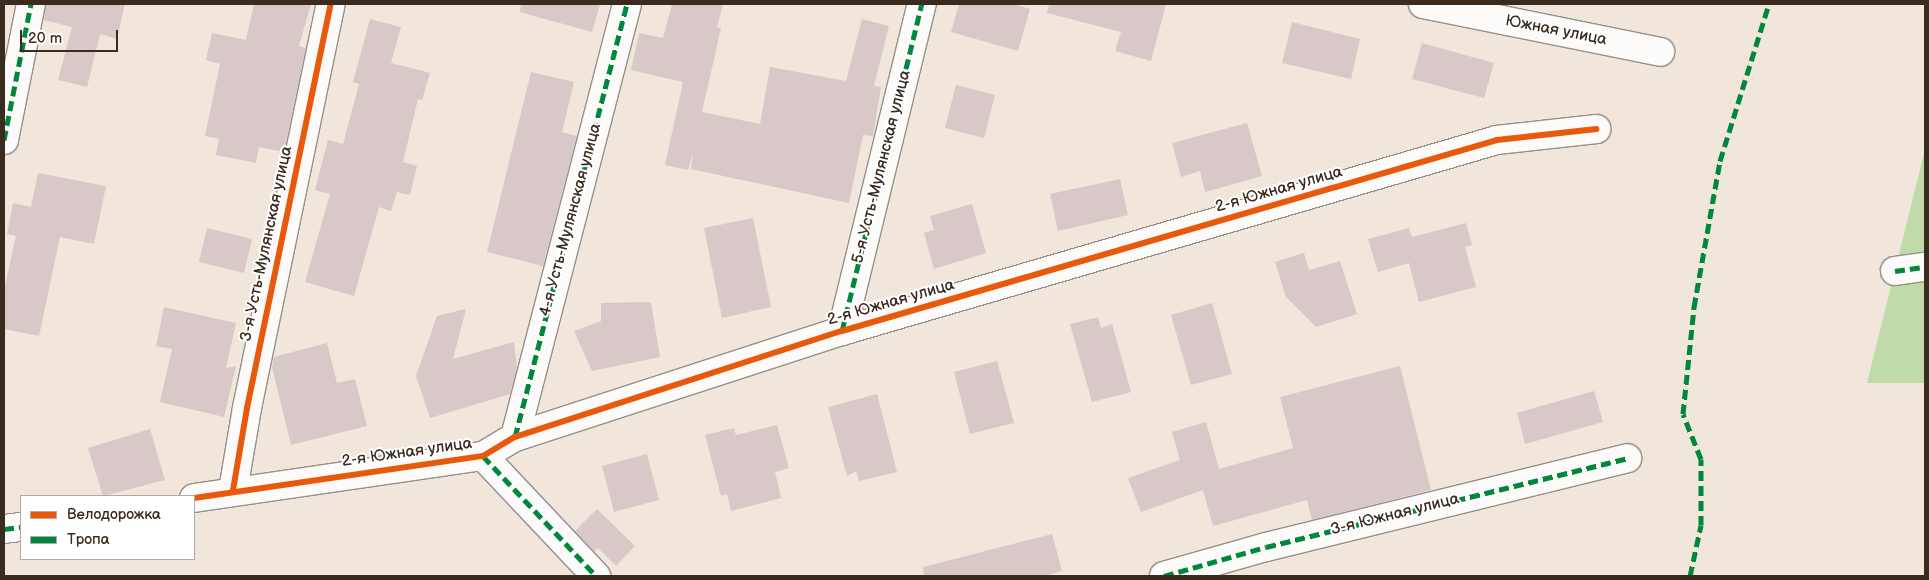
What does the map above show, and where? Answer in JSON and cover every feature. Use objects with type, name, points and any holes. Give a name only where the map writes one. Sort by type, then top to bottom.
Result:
[{"type":"street","points":[[4,140],[31,4]]},
{"type":"street","name":"3-я Усть-Мулянская улица","points":[[233,490],[246,408],[331,4]]},
{"type":"street","name":"4-я Усть-Мулянская улица","points":[[515,437],[627,4]]},
{"type":"street","name":"5-я Усть-Мулянская улица","points":[[842,331],[922,4]]},
{"type":"street","name":"Южная улица","points":[[1423,4],[1660,52]]},
{"type":"street","name":"2-я Южная улица","points":[[195,498],[233,490],[483,456],[515,437],[842,331],[1497,140],[1596,129]]},
{"type":"street","points":[[1895,271],[1925,267]]},
{"type":"street","points":[[483,456],[596,576]]},
{"type":"street","name":"3-я Южная улица","points":[[1164,576],[1266,547],[1627,458]]},
{"type":"street","points":[[4,529],[20,527]]},
{"type":"green space","points":[[1925,149],[1925,383],[1867,383]]},
{"type":"building","points":[[46,4],[125,4],[117,39],[100,34],[87,87],[58,80],[72,27],[44,20]]},
{"type":"building","points":[[254,4],[311,4],[299,46],[306,48],[284,152],[259,147],[256,163],[216,155],[219,139],[205,136],[220,64],[206,60],[212,33],[246,40]]},
{"type":"building","points":[[521,4],[600,4],[592,32],[520,12]]},
{"type":"building","points":[[672,4],[723,4],[717,27],[721,28],[702,112],[760,124],[770,67],[846,81],[862,19],[889,26],[874,86],[881,87],[873,136],[863,135],[849,203],[691,169],[693,152],[688,170],[665,165],[683,82],[631,70],[639,33],[663,38]]},
{"type":"building","points":[[959,4],[1014,4],[1030,9],[1018,51],[951,32]]},
{"type":"building","points":[[1049,4],[1166,4],[1151,61],[1115,51],[1121,32],[1047,13]]},
{"type":"building","points":[[370,19],[401,27],[391,63],[430,73],[422,100],[418,99],[403,162],[417,166],[410,195],[397,192],[391,211],[379,207],[354,296],[305,282],[330,194],[315,190],[328,140],[343,144],[359,84],[353,82]]},
{"type":"building","points":[[1292,22],[1360,39],[1351,79],[1282,63]]},
{"type":"building","points":[[1422,43],[1494,63],[1484,98],[1412,79]]},
{"type":"building","points":[[531,72],[574,82],[562,132],[577,136],[543,266],[487,252]]},
{"type":"building","points":[[956,85],[995,95],[984,138],[945,128]]},
{"type":"building","points":[[1247,123],[1262,176],[1205,192],[1200,171],[1181,177],[1172,143]]},
{"type":"building","points":[[38,173],[106,186],[94,244],[60,237],[39,336],[4,329],[4,290],[16,236],[7,234],[13,203],[31,207]]},
{"type":"building","points":[[1120,179],[1128,215],[1058,231],[1050,194]]},
{"type":"building","points":[[972,204],[986,253],[934,269],[924,233],[934,230],[930,216]]},
{"type":"building","points":[[753,218],[771,307],[722,318],[704,228]]},
{"type":"building","points":[[1466,223],[1472,245],[1465,247],[1476,287],[1419,302],[1409,263],[1378,272],[1368,239],[1409,228],[1412,237]]},
{"type":"building","points":[[207,228],[252,239],[244,273],[199,262]]},
{"type":"building","points":[[1304,253],[1309,270],[1340,261],[1357,314],[1316,327],[1286,297],[1275,262]]},
{"type":"building","points":[[651,302],[660,357],[592,371],[574,331],[601,321],[601,303]]},
{"type":"building","points":[[1212,303],[1232,374],[1191,385],[1171,315]]},
{"type":"building","points":[[164,307],[236,323],[226,368],[236,366],[224,417],[160,402],[172,349],[156,346]]},
{"type":"building","points":[[466,309],[453,359],[514,342],[517,368],[510,394],[430,418],[416,376],[437,316]]},
{"type":"building","points":[[1098,317],[1101,328],[1112,324],[1131,392],[1092,402],[1070,324]]},
{"type":"building","points":[[327,343],[337,383],[355,379],[367,426],[291,445],[272,367],[274,357]]},
{"type":"building","points":[[997,361],[1014,423],[970,434],[954,372]]},
{"type":"building","points":[[1400,366],[1431,490],[1312,520],[1307,500],[1213,526],[1203,490],[1141,512],[1128,478],[1180,460],[1172,432],[1206,422],[1219,469],[1293,448],[1280,397]]},
{"type":"building","points":[[1594,391],[1603,422],[1525,444],[1517,413]]},
{"type":"building","points":[[877,394],[897,472],[859,481],[856,471],[847,476],[828,407]]},
{"type":"building","points":[[777,425],[789,468],[775,472],[781,498],[731,511],[727,494],[721,496],[705,435],[734,428],[736,435]]},
{"type":"building","points":[[150,429],[165,480],[103,495],[88,448]]},
{"type":"building","points":[[647,454],[659,500],[614,512],[602,466]]},
{"type":"building","points":[[597,509],[635,546],[616,566],[598,548],[594,552],[575,531]]},
{"type":"building","points":[[1052,534],[1062,571],[1044,576],[924,576],[923,567]]},
{"type":"marked path","points":[[4,140],[31,4]]},
{"type":"marked path","points":[[515,437],[627,4]]},
{"type":"marked path","points":[[842,331],[922,4]]},
{"type":"marked path","points":[[1690,576],[1701,525],[1701,459],[1683,414],[1694,307],[1720,161],[1769,4]]},
{"type":"marked path","points":[[1895,271],[1925,267]]},
{"type":"marked path","points":[[483,456],[596,576]]},
{"type":"marked path","points":[[1164,576],[1266,547],[1627,458]]},
{"type":"marked path","points":[[4,529],[20,527]]},
{"type":"cycle path","points":[[233,490],[247,408],[331,4]]},
{"type":"cycle path","points":[[195,498],[483,456],[515,437],[842,331],[1497,140],[1596,129]]}]
